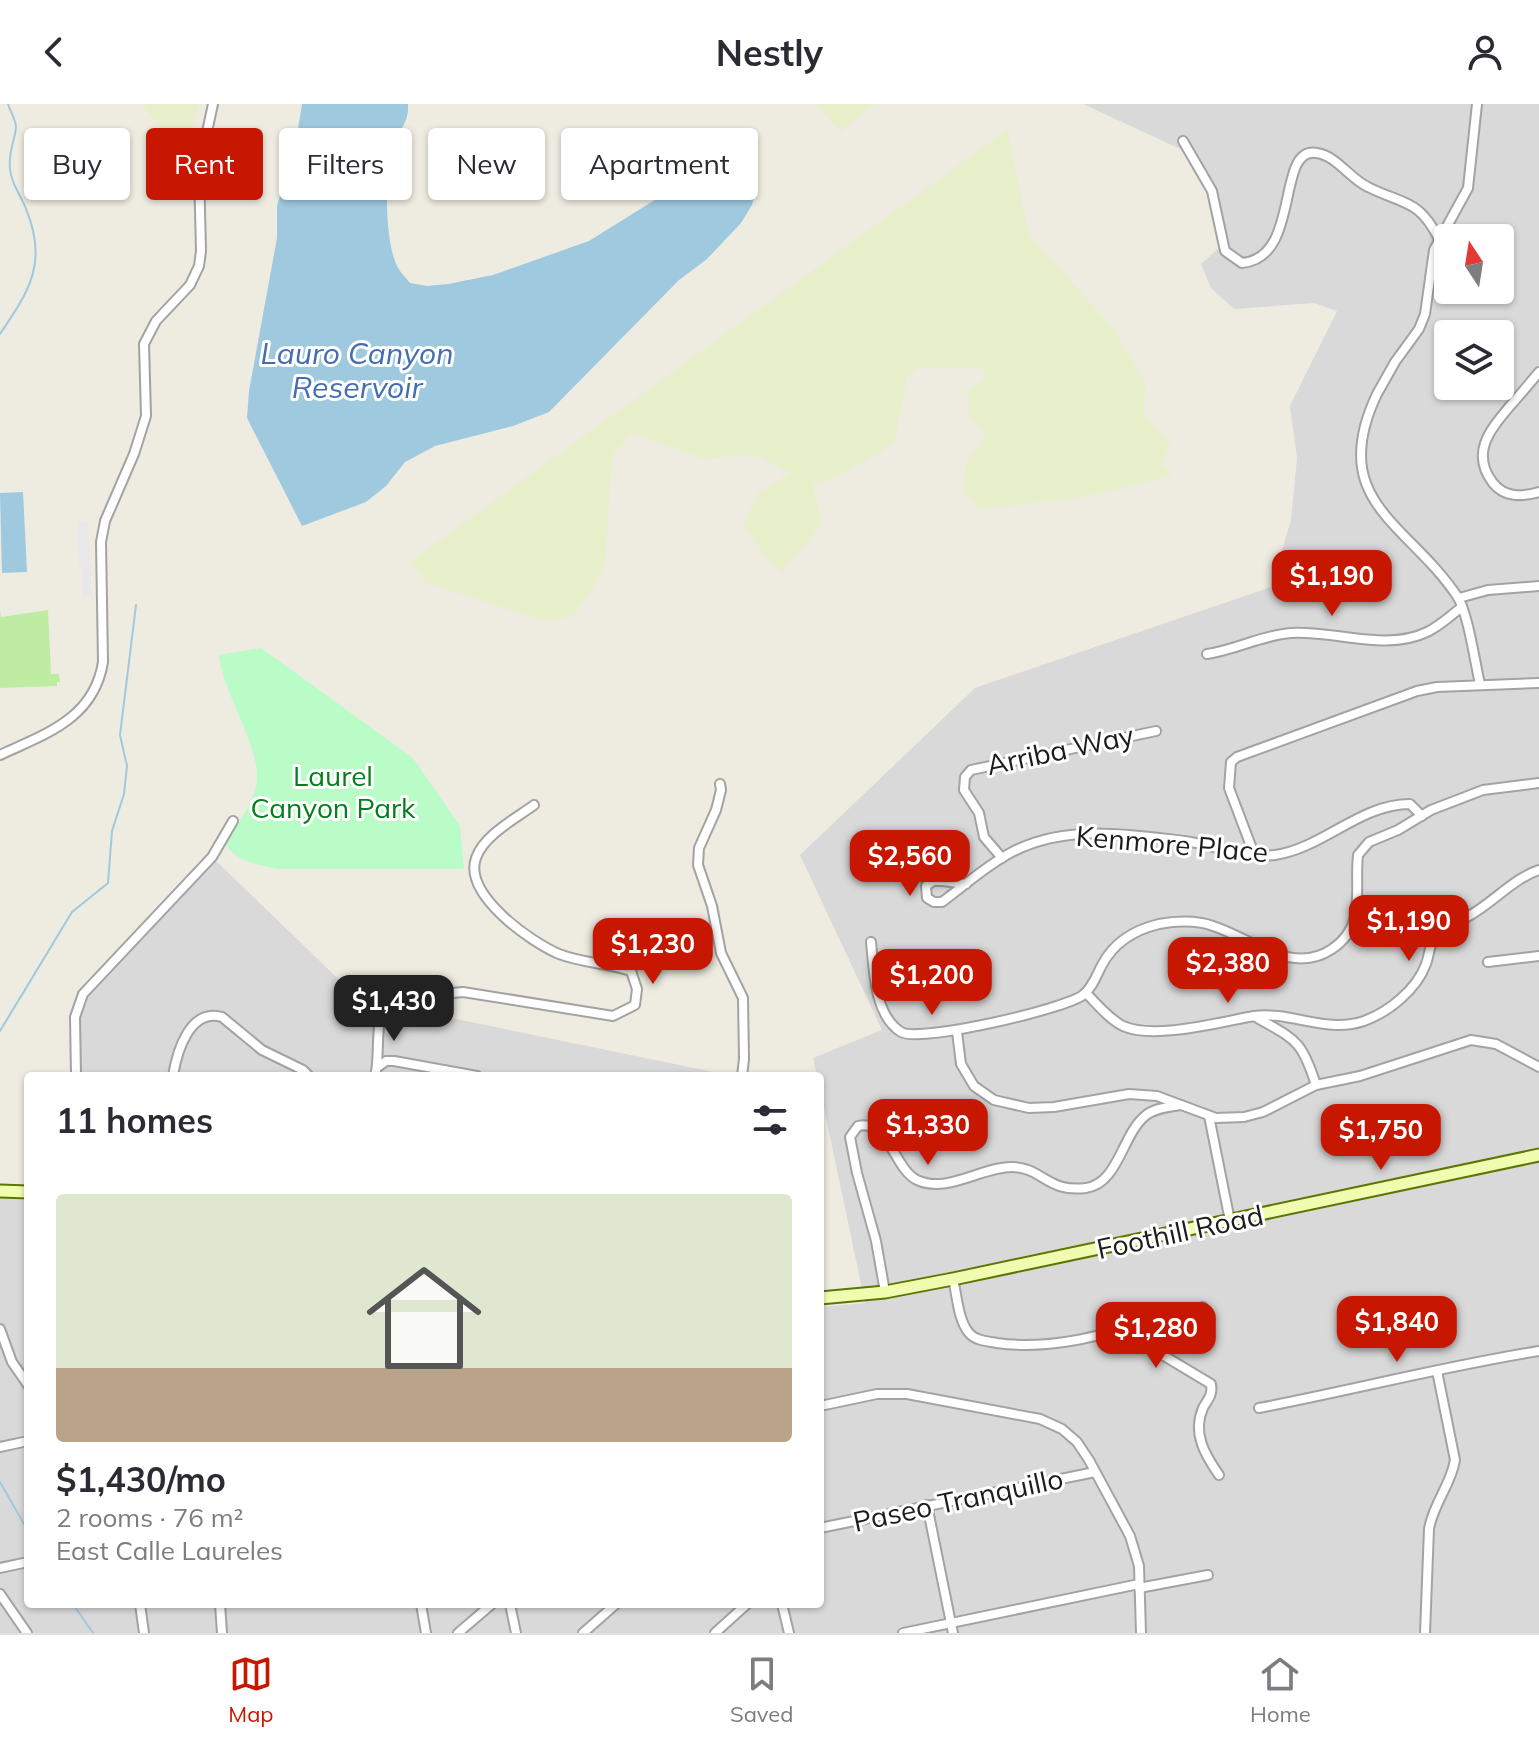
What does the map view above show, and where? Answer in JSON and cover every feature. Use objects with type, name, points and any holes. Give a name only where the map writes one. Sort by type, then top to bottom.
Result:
[{"type":"main road","name":"Foothill Road","points":[[824,1298],[885,1292],[953,1279],[1539,1155]]},
{"type":"main road","points":[[0,1191],[24,1192]]},
{"type":"street","points":[[0,755],[47,734],[71,719],[87,703],[101,675],[101,542],[105,521],[144,424],[147,403],[144,344],[156,321],[190,285],[199,266],[199,169],[213,104]]},
{"type":"street","points":[[1448,224],[1468,188],[1477,104]]},
{"type":"street","points":[[1183,141],[1212,191],[1225,251],[1242,263],[1251,262],[1271,248],[1284,220],[1296,164],[1303,156],[1314,152],[1326,155],[1364,186],[1416,206],[1434,229]]},
{"type":"street","points":[[1434,255],[1422,321],[1371,405],[1361,451],[1369,488],[1380,513],[1461,603],[1480,684]]},
{"type":"street","points":[[1539,372],[1487,433],[1482,452],[1486,472],[1497,488],[1517,496],[1539,492]]},
{"type":"street","points":[[1207,654],[1292,632],[1409,638],[1431,631],[1461,603],[1488,590],[1539,586]]},
{"type":"street","points":[[1254,854],[1229,788],[1229,772],[1234,759],[1417,691],[1480,684],[1539,683]]},
{"type":"street","name":"Arriba Way","points":[[1002,858],[984,837],[979,813],[964,790],[965,777],[971,770],[1156,731]]},
{"type":"street","points":[[871,942],[882,1006],[898,1030],[911,1035],[957,1032],[1074,1001],[1086,993],[1114,946],[1135,932],[1162,924],[1188,922],[1214,926],[1261,949],[1304,959],[1326,953],[1348,934],[1357,914],[1357,860],[1362,847],[1422,816],[1483,790],[1539,783]]},
{"type":"street","points":[[720,784],[716,810],[699,848],[698,865],[712,906],[721,953],[743,998],[742,1072]]},
{"type":"street","name":"Kenmore Place","points":[[966,884],[933,881],[926,886],[925,892],[927,898],[942,902],[1002,858],[1046,839],[1069,834],[1185,842],[1272,855],[1296,849],[1383,808],[1410,804],[1422,816]]},
{"type":"street","points":[[377,1072],[381,1012],[384,1002],[389,999],[463,992],[613,1016],[635,1005],[637,989],[631,971],[557,953],[505,920],[491,905],[478,881],[475,861],[485,843],[534,805]]},
{"type":"street","points":[[76,1072],[76,1008],[83,994],[214,855],[233,821]]},
{"type":"street","points":[[1086,993],[1122,1025],[1142,1032],[1162,1032],[1275,1014],[1335,1025],[1351,1024],[1373,1017],[1403,996],[1421,976],[1433,940],[1441,928],[1471,915],[1522,878],[1539,870]]},
{"type":"street","points":[[1488,962],[1539,956]]},
{"type":"street","points":[[174,1072],[183,1040],[201,1019],[213,1015],[222,1017],[274,1058],[304,1072]]},
{"type":"street","points":[[1254,1016],[1300,1046],[1316,1085]]},
{"type":"street","points":[[957,1032],[958,1055],[966,1076],[980,1091],[994,1100],[1038,1108],[1129,1094],[1157,1096],[1217,1118],[1254,1115],[1316,1085],[1360,1076],[1471,1040],[1496,1044],[1539,1067]]},
{"type":"street","points":[[379,1066],[386,1061],[394,1061],[455,1072]]},
{"type":"street","points":[[885,1292],[876,1241],[853,1156],[850,1137],[858,1126],[871,1126],[881,1133],[902,1167],[920,1182],[949,1182],[1016,1167],[1032,1171],[1060,1188],[1086,1188],[1102,1182],[1109,1175],[1126,1138],[1146,1114],[1181,1105]]},
{"type":"street","points":[[1209,1116],[1230,1221]]},
{"type":"street","points":[[953,1279],[969,1334],[978,1339],[1034,1346],[1121,1330],[1203,1307]]},
{"type":"street","points":[[0,1329],[12,1362],[24,1379]]},
{"type":"street","points":[[1121,1330],[1211,1384],[1212,1391],[1201,1415],[1199,1432],[1206,1455],[1219,1475]]},
{"type":"street","points":[[1259,1408],[1464,1363],[1539,1351]]},
{"type":"street","points":[[1425,1633],[1429,1529],[1455,1460],[1437,1371]]},
{"type":"street","points":[[824,1405],[894,1393],[1055,1424],[1071,1436],[1130,1536],[1139,1566],[1141,1633]]},
{"type":"street","points":[[0,1447],[24,1442]]},
{"type":"street","name":"Paseo Tranquillo","points":[[824,1527],[1095,1472]]},
{"type":"street","points":[[927,1505],[953,1633]]},
{"type":"street","points":[[0,1568],[24,1563]]},
{"type":"street","points":[[903,1633],[1208,1575]]},
{"type":"street","points":[[0,1594],[27,1633]]},
{"type":"street","points":[[141,1608],[144,1633]]},
{"type":"street","points":[[220,1608],[222,1633]]},
{"type":"street","points":[[422,1608],[426,1633]]},
{"type":"street","points":[[458,1633],[487,1608]]},
{"type":"street","points":[[511,1608],[516,1633]]},
{"type":"street","points":[[583,1633],[611,1608]]},
{"type":"street","points":[[715,1633],[743,1608]]},
{"type":"street","points":[[783,1608],[789,1633]]},
{"type":"shaded area","points":[[1083,104],[1539,104],[1539,1633],[0,1633],[0,1198],[24,1200],[24,1608],[824,1608],[824,1307],[865,1303],[824,1108],[824,1072],[816,1072],[813,1058],[882,1030],[800,855],[975,688],[1271,587],[1291,520],[1297,458],[1290,406],[1337,311],[1314,303],[1234,309],[1211,288],[1201,264],[1220,247],[1211,199],[1187,152]]},
{"type":"shaded area","points":[[78,522],[88,522],[92,597],[83,597]]},
{"type":"shaded area","points":[[212,857],[359,999],[714,1072],[76,1072],[76,1021],[83,994]]},
{"type":"green space","points":[[142,104],[200,104],[191,128],[160,128]]},
{"type":"green space","points":[[815,104],[874,104],[841,131]]},
{"type":"green space","points":[[1007,130],[1029,235],[1113,328],[1145,382],[1144,415],[1170,442],[1163,464],[1171,476],[1078,498],[979,509],[963,492],[967,461],[986,435],[969,414],[967,392],[986,378],[982,367],[918,368],[907,377],[895,439],[881,452],[830,480],[813,484],[822,524],[782,572],[770,562],[743,525],[758,493],[790,473],[761,457],[738,455],[704,459],[632,433],[612,456],[605,564],[574,615],[545,621],[425,582],[411,561]]},
{"type":"green space","points":[[0,609],[1,617],[48,610],[51,674],[59,674],[57,686],[0,688]]},
{"type":"green space","name":"Laurel Canyon Park","points":[[261,648],[413,758],[460,826],[464,869],[279,869],[248,862],[234,854],[225,842],[251,802],[257,772],[219,655]]},
{"type":"water","name":"Lauro Canyon Reservoir","points":[[302,104],[408,104],[402,128],[298,128]]},
{"type":"water","name":"Lauro Canyon Reservoir","points":[[279,199],[387,200],[390,241],[398,268],[410,283],[427,286],[493,275],[589,241],[655,200],[753,200],[741,223],[707,259],[679,280],[549,412],[513,426],[435,446],[405,462],[386,486],[366,502],[302,526],[247,418],[249,391],[277,238]]},
{"type":"water","points":[[23,492],[27,572],[2,573],[0,493]]},
{"type":"waterway","points":[[0,334],[27,289],[35,260],[32,228],[11,174],[10,157],[16,127],[8,104]]},
{"type":"waterway","points":[[0,1031],[72,912],[108,883],[112,831],[124,794],[127,766],[120,735],[136,605]]},
{"type":"waterway","points":[[0,1482],[24,1524]]},
{"type":"waterway","points":[[76,1608],[93,1633]]}]
